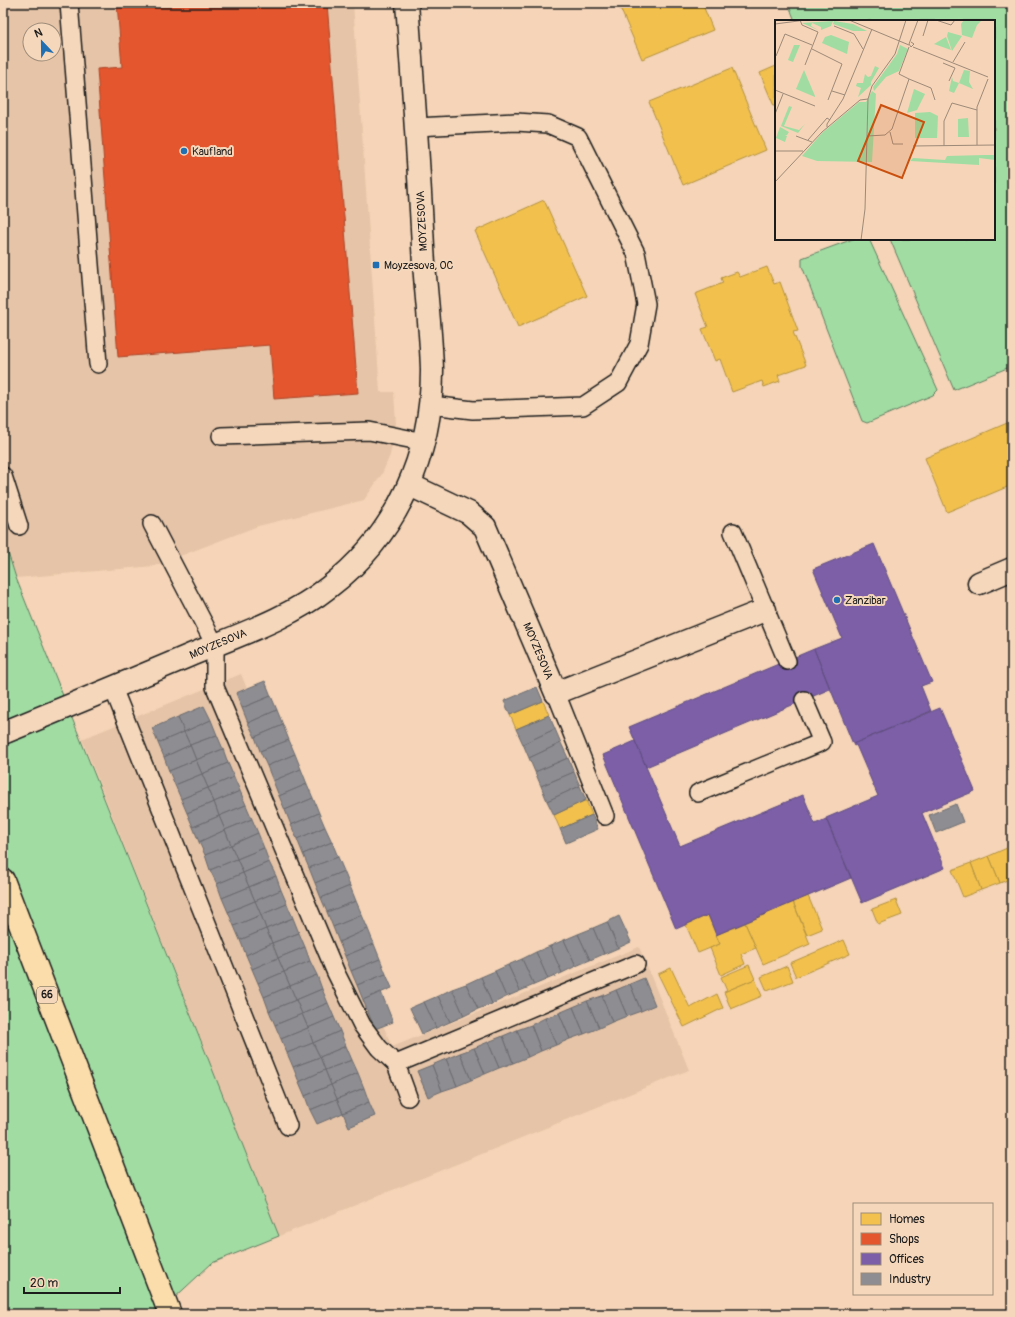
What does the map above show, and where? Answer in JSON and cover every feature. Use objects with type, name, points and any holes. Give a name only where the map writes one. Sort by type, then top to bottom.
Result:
[{"type":"main road","name":"66","points":[[3,880],[170,1314]]},
{"type":"street","name":"MOYZESOVA","points":[[3,733],[282,616],[328,588],[369,549],[389,523],[410,485],[424,442],[431,405],[432,370],[429,319],[407,3]]},
{"type":"street","name":"MOYZESOVA","points":[[410,485],[469,513],[485,527],[556,693],[765,610]]},
{"type":"street","points":[[979,583],[1012,569]]},
{"type":"lane","points":[[69,3],[98,364]]},
{"type":"lane","points":[[416,127],[516,122],[548,124],[578,137],[636,253],[646,304],[639,344],[618,383],[583,406],[473,410],[431,405]]},
{"type":"lane","points":[[221,436],[369,431],[424,442]]},
{"type":"lane","points":[[3,476],[19,526]]},
{"type":"lane","points":[[152,524],[215,645],[215,687],[336,973],[362,1025],[379,1048],[396,1064],[408,1097]]},
{"type":"lane","points":[[733,532],[787,661]]},
{"type":"lane","points":[[113,688],[288,1126]]},
{"type":"lane","points":[[556,693],[605,816]]},
{"type":"lane","points":[[698,793],[822,742],[804,700]]},
{"type":"lane","points":[[396,1064],[636,964]]},
{"type":"shaded area","points":[[3,3],[353,3],[380,392],[394,392],[396,425],[390,455],[382,474],[364,500],[258,526],[154,566],[16,578],[3,537]]},
{"type":"shaded area","points":[[241,674],[392,1047],[639,947],[689,1070],[279,1236],[82,739]]},
{"type":"green space","points":[[788,3],[1012,3],[1012,366],[954,390],[890,240],[995,240],[995,20],[795,20]]},
{"type":"green space","points":[[850,240],[869,240],[938,390],[933,395],[867,423],[862,421],[802,266],[802,258]]},
{"type":"green space","points":[[3,537],[16,578],[279,1236],[212,1263],[157,1314],[3,1314]]},
{"type":"building: Homes","points":[[618,3],[702,3],[713,30],[642,59]]},
{"type":"building: Homes","points":[[775,66],[774,106],[760,73]]},
{"type":"building: Homes","points":[[732,68],[766,150],[683,185],[649,102]]},
{"type":"building: Homes","points":[[544,200],[587,296],[518,327],[475,231]]},
{"type":"building: Homes","points":[[767,267],[774,284],[780,282],[798,331],[793,332],[806,365],[778,375],[780,381],[764,387],[762,381],[732,392],[720,359],[715,361],[702,329],[708,327],[695,294],[723,283],[721,278],[726,276],[737,272],[740,277]]},
{"type":"building: Homes","points":[[1012,421],[1012,485],[947,512],[925,458]]},
{"type":"building: Homes","points":[[543,701],[549,715],[516,729],[510,715]]},
{"type":"building: Homes","points":[[586,800],[592,815],[560,829],[554,815]]},
{"type":"building: Homes","points":[[1007,848],[1012,860],[1012,878],[1000,883],[989,856]]},
{"type":"building: Homes","points":[[989,856],[1000,883],[981,890],[971,863]]},
{"type":"building: Homes","points":[[971,863],[981,890],[963,897],[952,870]]},
{"type":"building: Homes","points":[[808,896],[822,929],[807,935],[793,902]]},
{"type":"building: Homes","points":[[896,900],[902,915],[878,924],[872,909]]},
{"type":"building: Homes","points":[[793,902],[810,944],[763,964],[745,923]]},
{"type":"building: Homes","points":[[708,915],[720,944],[698,953],[686,925]]},
{"type":"building: Homes","points":[[745,923],[756,948],[741,954],[745,964],[721,975],[710,948],[720,944],[716,935]]},
{"type":"building: Homes","points":[[844,940],[850,954],[796,977],[790,963]]},
{"type":"building: Homes","points":[[749,965],[755,979],[727,991],[721,977]]},
{"type":"building: Homes","points":[[787,966],[793,981],[767,991],[761,977]]},
{"type":"building: Homes","points":[[671,968],[690,1008],[717,994],[723,1008],[684,1027],[658,974]]},
{"type":"building: Homes","points":[[755,979],[762,996],[731,1009],[724,992]]},
{"type":"building: Shops","points":[[117,3],[327,3],[358,393],[274,399],[270,345],[118,357],[97,69],[122,67]]},
{"type":"building: Offices","points":[[874,544],[932,682],[921,686],[931,711],[853,744],[814,649],[842,638],[813,569]]},
{"type":"building: Offices","points":[[814,649],[830,689],[646,767],[629,727]]},
{"type":"building: Offices","points":[[940,708],[975,791],[922,813],[945,868],[862,903],[826,818],[878,796],[856,745],[854,746],[853,744]]},
{"type":"building: Offices","points":[[635,741],[680,846],[803,795],[815,824],[826,819],[851,878],[716,935],[708,915],[676,929],[603,755]]},
{"type":"building: Industry","points":[[265,681],[271,696],[242,708],[236,693]]},
{"type":"building: Industry","points":[[537,687],[543,701],[510,715],[504,701]]},
{"type":"building: Industry","points":[[271,696],[277,710],[248,723],[242,708]]},
{"type":"building: Industry","points":[[204,706],[211,720],[184,732],[178,717]]},
{"type":"building: Industry","points":[[277,710],[283,725],[255,737],[248,723]]},
{"type":"building: Industry","points":[[549,715],[555,729],[523,744],[516,729]]},
{"type":"building: Industry","points":[[178,717],[184,732],[158,743],[152,728]]},
{"type":"building: Industry","points":[[211,720],[217,735],[190,745],[184,732]]},
{"type":"building: Industry","points":[[283,725],[289,740],[260,751],[255,737]]},
{"type":"building: Industry","points":[[555,729],[561,743],[529,758],[523,744]]},
{"type":"building: Industry","points":[[184,732],[190,745],[164,757],[158,743]]},
{"type":"building: Industry","points":[[217,735],[223,749],[196,760],[190,745]]},
{"type":"building: Industry","points":[[289,740],[295,754],[267,766],[260,751]]},
{"type":"building: Industry","points":[[561,743],[568,758],[535,772],[529,758]]},
{"type":"building: Industry","points":[[190,745],[196,760],[169,771],[164,757]]},
{"type":"building: Industry","points":[[223,749],[228,763],[202,774],[196,760]]},
{"type":"building: Industry","points":[[295,754],[301,769],[273,781],[267,766]]},
{"type":"building: Industry","points":[[568,758],[574,772],[541,786],[535,772]]},
{"type":"building: Industry","points":[[196,760],[202,774],[175,785],[169,771]]},
{"type":"building: Industry","points":[[228,763],[234,777],[208,788],[202,774]]},
{"type":"building: Industry","points":[[301,769],[307,784],[279,796],[273,781]]},
{"type":"building: Industry","points":[[574,772],[580,786],[547,801],[541,786]]},
{"type":"building: Industry","points":[[202,774],[208,788],[181,799],[175,785]]},
{"type":"building: Industry","points":[[234,777],[240,791],[214,802],[208,788]]},
{"type":"building: Industry","points":[[307,784],[313,798],[285,810],[279,796]]},
{"type":"building: Industry","points":[[580,786],[586,800],[554,815],[547,801]]},
{"type":"building: Industry","points":[[208,788],[214,802],[187,813],[181,799]]},
{"type":"building: Industry","points":[[240,791],[246,805],[219,816],[214,802]]},
{"type":"building: Industry","points":[[313,798],[319,813],[291,825],[285,810]]},
{"type":"building: Industry","points":[[214,802],[219,816],[193,827],[187,813]]},
{"type":"building: Industry","points":[[956,804],[963,822],[936,833],[929,815]]},
{"type":"building: Industry","points":[[246,805],[252,819],[225,830],[219,816]]},
{"type":"building: Industry","points":[[319,813],[325,827],[297,839],[291,825]]},
{"type":"building: Industry","points":[[592,815],[598,829],[566,843],[560,829]]},
{"type":"building: Industry","points":[[219,816],[225,830],[199,842],[193,827]]},
{"type":"building: Industry","points":[[252,819],[258,833],[231,845],[225,830]]},
{"type":"building: Industry","points":[[325,827],[332,842],[303,854],[297,839]]},
{"type":"building: Industry","points":[[225,830],[231,845],[205,855],[199,842]]},
{"type":"building: Industry","points":[[258,833],[264,848],[237,859],[231,845]]},
{"type":"building: Industry","points":[[332,842],[338,857],[309,868],[303,854]]},
{"type":"building: Industry","points":[[231,845],[237,859],[210,870],[205,855]]},
{"type":"building: Industry","points":[[264,848],[269,862],[243,873],[237,859]]},
{"type":"building: Industry","points":[[338,857],[344,871],[315,883],[309,868]]},
{"type":"building: Industry","points":[[237,859],[243,873],[217,884],[210,870]]},
{"type":"building: Industry","points":[[269,862],[276,876],[249,887],[243,873]]},
{"type":"building: Industry","points":[[344,871],[350,886],[321,898],[315,883]]},
{"type":"building: Industry","points":[[243,873],[249,887],[222,898],[217,884]]},
{"type":"building: Industry","points":[[276,876],[281,890],[255,901],[249,887]]},
{"type":"building: Industry","points":[[350,886],[356,901],[327,912],[321,898]]},
{"type":"building: Industry","points":[[249,887],[255,901],[228,912],[222,898]]},
{"type":"building: Industry","points":[[281,890],[287,904],[261,915],[255,901]]},
{"type":"building: Industry","points":[[255,901],[261,915],[234,926],[228,912]]},
{"type":"building: Industry","points":[[356,901],[362,915],[333,927],[327,912]]},
{"type":"building: Industry","points":[[287,904],[293,918],[266,929],[261,915]]},
{"type":"building: Industry","points":[[261,915],[266,929],[240,940],[234,926]]},
{"type":"building: Industry","points":[[362,915],[368,929],[339,942],[333,927]]},
{"type":"building: Industry","points":[[619,916],[631,942],[618,948],[607,922]]},
{"type":"building: Industry","points":[[293,918],[299,933],[272,943],[266,929]]},
{"type":"building: Industry","points":[[607,922],[618,948],[604,954],[593,928]]},
{"type":"building: Industry","points":[[593,928],[604,954],[590,960],[578,934]]},
{"type":"building: Industry","points":[[266,929],[272,943],[246,955],[240,940]]},
{"type":"building: Industry","points":[[368,929],[374,944],[345,956],[339,942]]},
{"type":"building: Industry","points":[[299,933],[305,947],[278,958],[272,943]]},
{"type":"building: Industry","points":[[578,934],[590,960],[576,966],[564,940]]},
{"type":"building: Industry","points":[[564,940],[576,966],[562,973],[550,946]]},
{"type":"building: Industry","points":[[272,943],[278,958],[252,969],[246,955]]},
{"type":"building: Industry","points":[[374,944],[380,959],[351,971],[345,956]]},
{"type":"building: Industry","points":[[550,946],[562,973],[548,979],[536,952]]},
{"type":"building: Industry","points":[[305,947],[310,961],[284,972],[278,958]]},
{"type":"building: Industry","points":[[536,952],[548,979],[534,985],[522,959]]},
{"type":"building: Industry","points":[[278,958],[284,972],[258,983],[252,969]]},
{"type":"building: Industry","points":[[380,959],[386,974],[357,985],[351,971]]},
{"type":"building: Industry","points":[[522,959],[534,985],[520,991],[508,965]]},
{"type":"building: Industry","points":[[310,961],[317,975],[290,986],[284,972]]},
{"type":"building: Industry","points":[[508,965],[520,991],[506,997],[495,971]]},
{"type":"building: Industry","points":[[495,971],[506,997],[492,1004],[481,977]]},
{"type":"building: Industry","points":[[284,972],[290,986],[264,997],[258,983]]},
{"type":"building: Industry","points":[[386,974],[392,988],[363,1000],[357,985]]},
{"type":"building: Industry","points":[[317,975],[322,989],[296,1000],[290,986]]},
{"type":"building: Industry","points":[[481,977],[492,1004],[478,1009],[466,984]]},
{"type":"building: Industry","points":[[644,978],[655,1005],[641,1011],[630,984]]},
{"type":"building: Industry","points":[[466,984],[478,1009],[464,1016],[452,989]]},
{"type":"building: Industry","points":[[630,984],[641,1011],[627,1016],[616,990]]},
{"type":"building: Industry","points":[[290,986],[296,1000],[269,1011],[264,997]]},
{"type":"building: Industry","points":[[322,989],[328,1003],[302,1014],[296,1000]]},
{"type":"building: Industry","points":[[452,989],[464,1016],[450,1022],[438,996]]},
{"type":"building: Industry","points":[[616,990],[627,1016],[612,1022],[602,996]]},
{"type":"building: Industry","points":[[381,992],[393,1022],[375,1029],[363,1000]]},
{"type":"building: Industry","points":[[438,996],[450,1022],[436,1028],[424,1002]]},
{"type":"building: Industry","points":[[602,996],[612,1022],[599,1028],[587,1001]]},
{"type":"building: Industry","points":[[296,1000],[302,1014],[275,1025],[269,1011]]},
{"type":"building: Industry","points":[[587,1001],[599,1028],[584,1034],[573,1007]]},
{"type":"building: Industry","points":[[424,1002],[436,1028],[422,1034],[410,1008]]},
{"type":"building: Industry","points":[[328,1003],[334,1017],[308,1028],[302,1014]]},
{"type":"building: Industry","points":[[573,1007],[584,1034],[570,1039],[559,1013]]},
{"type":"building: Industry","points":[[559,1013],[570,1039],[556,1045],[545,1018]]},
{"type":"building: Industry","points":[[302,1014],[308,1028],[281,1039],[275,1025]]},
{"type":"building: Industry","points":[[334,1017],[340,1031],[313,1043],[308,1028]]},
{"type":"building: Industry","points":[[545,1018],[556,1045],[541,1051],[531,1025]]},
{"type":"building: Industry","points":[[531,1025],[541,1051],[528,1057],[517,1030]]},
{"type":"building: Industry","points":[[308,1028],[313,1043],[287,1053],[281,1039]]},
{"type":"building: Industry","points":[[517,1030],[528,1057],[513,1063],[503,1036]]},
{"type":"building: Industry","points":[[340,1031],[346,1046],[320,1057],[313,1043]]},
{"type":"building: Industry","points":[[503,1036],[513,1063],[499,1068],[488,1042]]},
{"type":"building: Industry","points":[[488,1042],[499,1068],[485,1074],[474,1048]]},
{"type":"building: Industry","points":[[313,1043],[320,1057],[293,1067],[287,1053]]},
{"type":"building: Industry","points":[[346,1046],[352,1060],[325,1070],[320,1057]]},
{"type":"building: Industry","points":[[474,1048],[485,1074],[471,1080],[460,1053]]},
{"type":"building: Industry","points":[[460,1053],[471,1080],[457,1086],[446,1059]]},
{"type":"building: Industry","points":[[320,1057],[325,1070],[299,1082],[293,1067]]},
{"type":"building: Industry","points":[[446,1059],[457,1086],[442,1091],[432,1065]]},
{"type":"building: Industry","points":[[352,1060],[358,1073],[331,1085],[325,1070]]},
{"type":"building: Industry","points":[[432,1065],[442,1091],[428,1097],[417,1071]]},
{"type":"building: Industry","points":[[325,1070],[331,1085],[305,1096],[299,1082]]},
{"type":"building: Industry","points":[[358,1073],[364,1088],[337,1099],[331,1085]]},
{"type":"building: Industry","points":[[331,1085],[337,1099],[310,1110],[305,1096]]},
{"type":"building: Industry","points":[[364,1088],[369,1102],[343,1113],[337,1099]]},
{"type":"building: Industry","points":[[337,1099],[343,1113],[317,1124],[310,1110]]},
{"type":"building: Industry","points":[[369,1102],[375,1116],[349,1127],[343,1113]]},
{"type":"place","name":"Kaufland","points":[[184,151]]},
{"type":"place","name":"Moyzesova, OC","points":[[376,265]]},
{"type":"place","name":"Zanzibar","points":[[837,600]]}]
